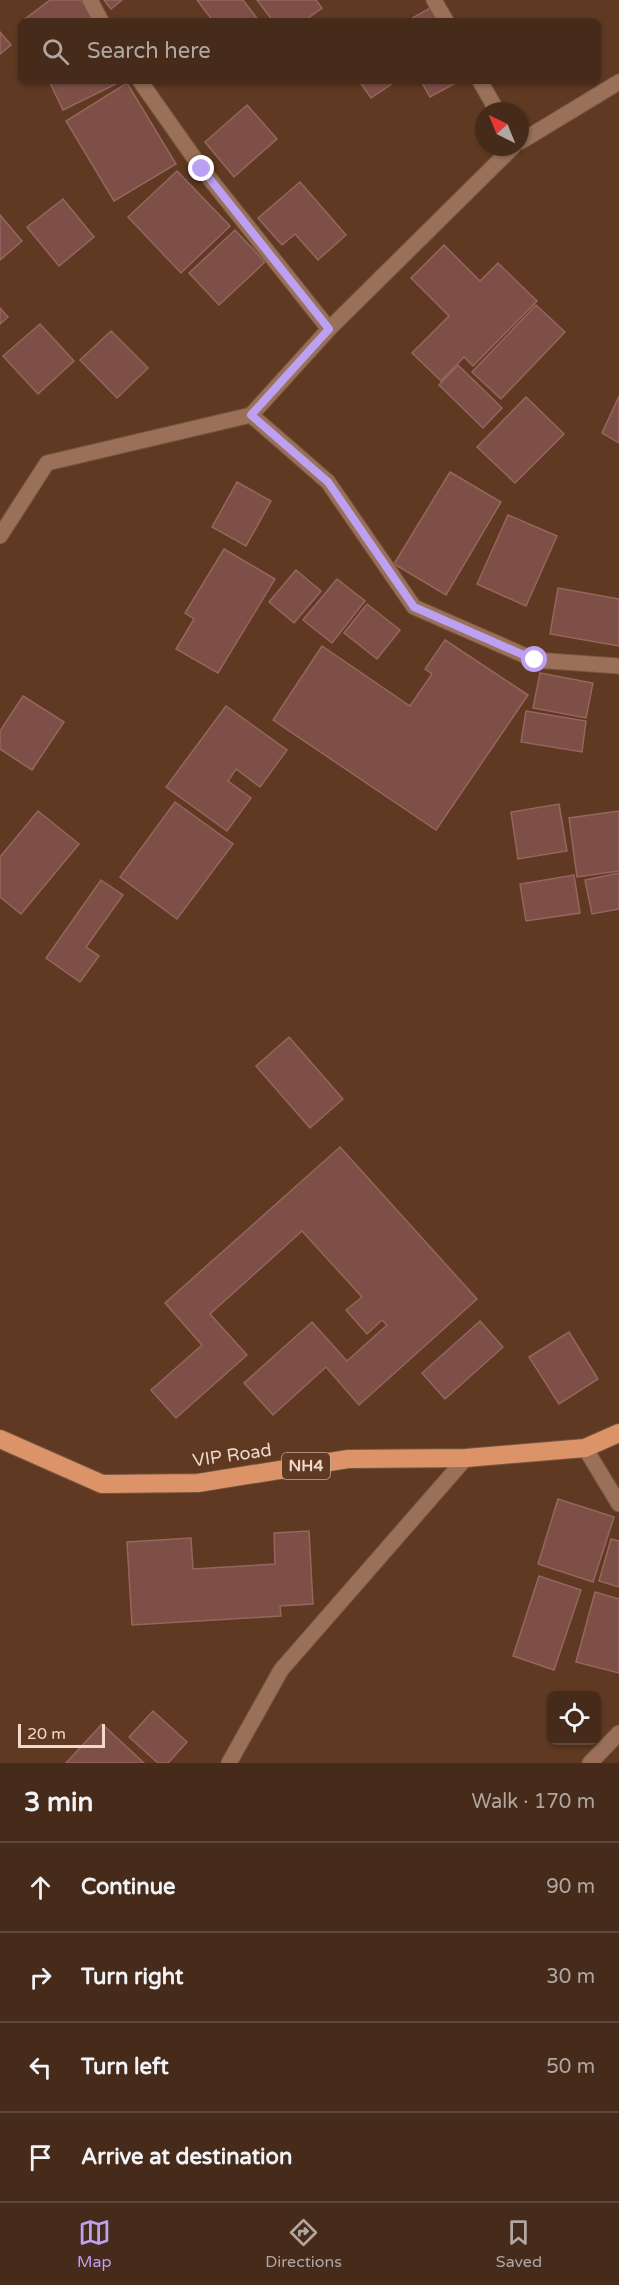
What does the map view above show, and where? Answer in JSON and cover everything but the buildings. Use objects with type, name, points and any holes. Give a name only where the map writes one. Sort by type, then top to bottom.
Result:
[{"type":"highway","name":"VIP Road","points":[[0,1439],[102,1484],[198,1483],[348,1459],[466,1458],[585,1448],[619,1433]]},
{"type":"street","points":[[90,0],[99,18]]},
{"type":"street","points":[[434,0],[444,18]]},
{"type":"street","points":[[529,137],[619,82]]},
{"type":"street","points":[[142,84],[202,169],[329,329]]},
{"type":"street","points":[[482,84],[492,102]]},
{"type":"street","points":[[0,536],[47,463],[251,415],[329,329],[504,156]]},
{"type":"street","points":[[251,415],[328,482],[414,607],[535,660],[619,666]]},
{"type":"street","points":[[585,1448],[619,1504]]},
{"type":"street","points":[[229,1763],[281,1670],[466,1458]]},
{"type":"street","points":[[590,1763],[619,1733]]},
{"type":"route","points":[[202,169],[329,329],[251,415],[328,482],[414,607],[535,660]]}]
